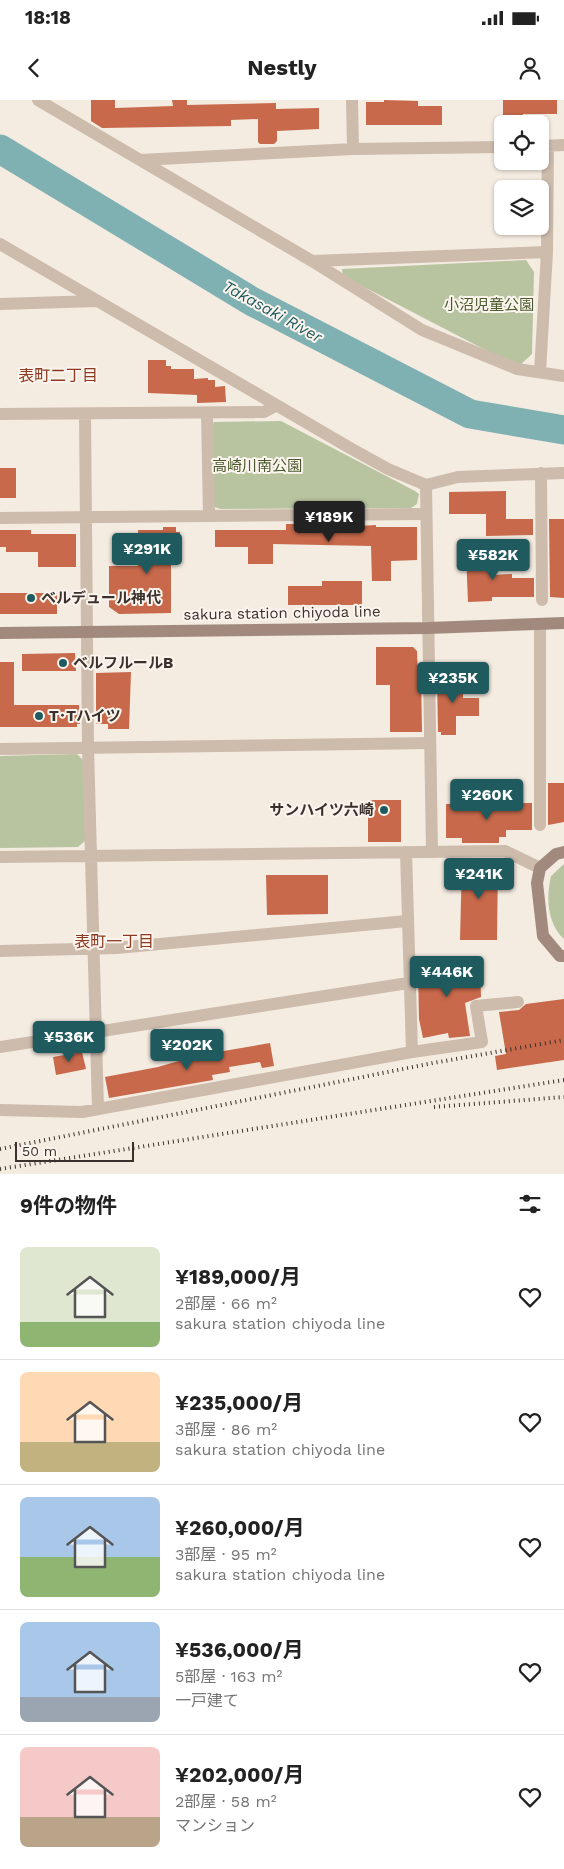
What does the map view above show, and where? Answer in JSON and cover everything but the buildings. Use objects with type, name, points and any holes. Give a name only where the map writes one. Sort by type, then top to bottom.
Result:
[{"type":"main road","name":"sakura station chiyoda line","points":[[0,633],[428,628],[564,623]]},
{"type":"main road","points":[[564,852],[556,854],[540,868],[537,883],[543,936],[560,956],[564,956]]},
{"type":"street","points":[[38,100],[312,261],[422,330],[517,369],[564,376]]},
{"type":"street","points":[[352,100],[353,149]]},
{"type":"street","points":[[549,146],[564,145]]},
{"type":"street","points":[[140,160],[353,149],[494,147]]},
{"type":"street","points":[[540,372],[547,252],[545,170]]},
{"type":"street","points":[[0,244],[380,465],[426,485],[458,477],[564,473]]},
{"type":"street","points":[[312,261],[547,252]]},
{"type":"street","points":[[0,304],[98,302]]},
{"type":"street","points":[[0,414],[264,412],[276,406]]},
{"type":"street","points":[[207,413],[209,516]]},
{"type":"street","points":[[84,414],[87,517],[88,748],[98,1109]]},
{"type":"street","points":[[542,473],[542,600]]},
{"type":"street","points":[[426,485],[432,852]]},
{"type":"street","points":[[0,518],[426,514]]},
{"type":"street","points":[[540,624],[540,825]]},
{"type":"street","points":[[0,749],[430,743]]},
{"type":"street","points":[[0,857],[505,851],[540,868]]},
{"type":"street","points":[[406,852],[408,982],[412,1052]]},
{"type":"street","points":[[0,951],[95,950],[407,920]]},
{"type":"street","points":[[0,1048],[408,982]]},
{"type":"street","points":[[0,1110],[49,1113],[98,1109],[412,1052],[482,1042],[476,1006],[518,1002]]},
{"type":"green space","name":"小沼児童公園","points":[[526,260],[534,272],[532,354],[518,367],[343,276],[342,269]]},
{"type":"green space","name":"高崎川南公園","points":[[281,421],[415,491],[419,494],[417,504],[411,508],[221,509],[214,507],[212,425],[214,422]]},
{"type":"green space","points":[[77,754],[83,760],[86,840],[78,847],[0,848],[0,756]]},
{"type":"green space","points":[[564,864],[564,939],[554,926],[548,901],[551,876]]},
{"type":"waterway","name":"Takasaki River","points":[[0,149],[253,302],[470,414],[564,430]]},
{"type":"railway","points":[[0,1149],[433,1063],[564,1040]]},
{"type":"railway","points":[[0,1169],[564,1080]]},
{"type":"railway","points":[[434,1107],[564,1097]]},
{"type":"place","name":"ベルデュール神代","points":[[31,598]]},
{"type":"place","name":"ベルフルールB","points":[[63,663]]},
{"type":"place","name":"T･Tハイツ","points":[[39,716]]},
{"type":"place","name":"サンハイツ六崎","points":[[384,810]]},
{"type":"district","name":"表町二丁目","points":[[58,375]]},
{"type":"district","name":"表町一丁目","points":[[114,941]]}]
